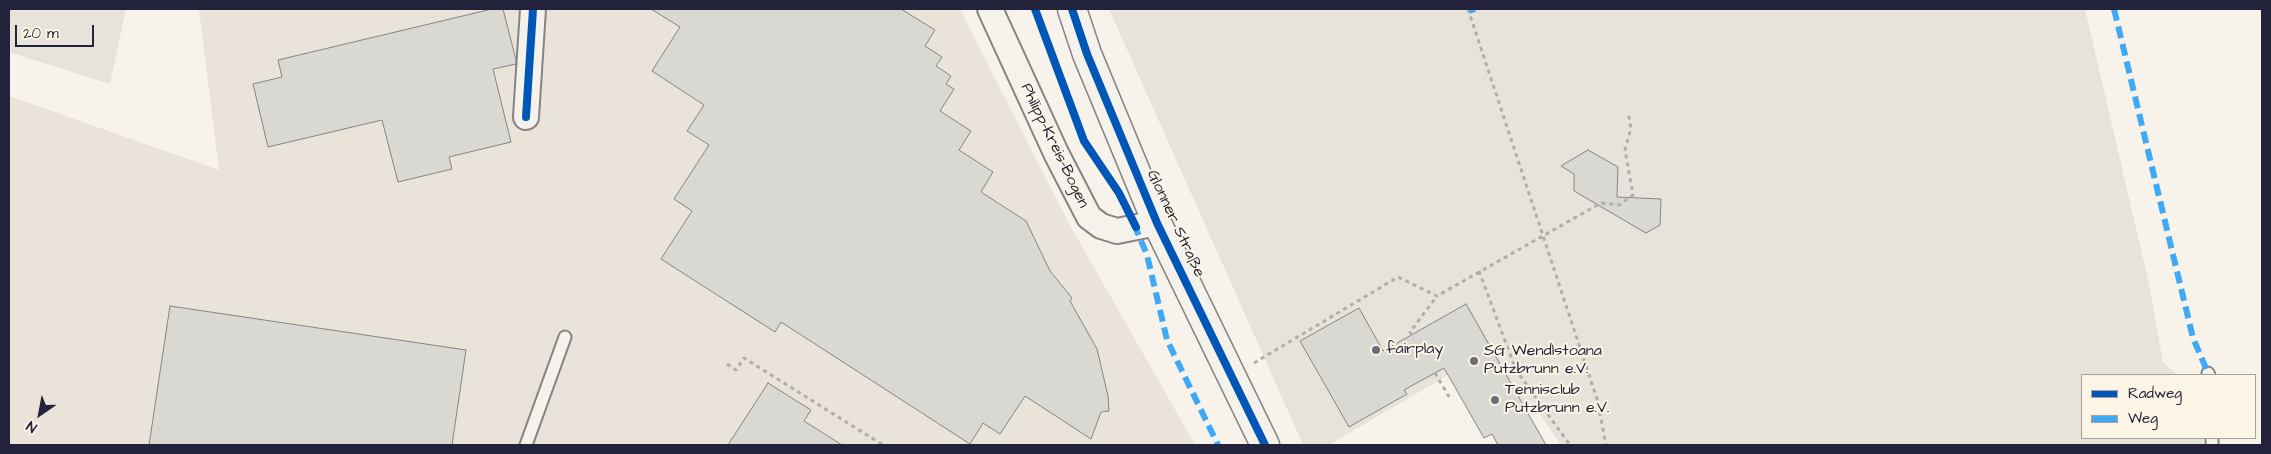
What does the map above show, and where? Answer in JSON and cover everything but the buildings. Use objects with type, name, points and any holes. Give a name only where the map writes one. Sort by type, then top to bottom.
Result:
[{"type":"street","points":[[526,117],[533,9]]},
{"type":"street","name":"Philipp-Kreis-Bogen","points":[[990,9],[1056,153],[1089,216],[1101,226],[1117,230],[1157,223]]},
{"type":"street","name":"Glonner Straße","points":[[1072,9],[1086,54],[1157,223],[1265,445]]},
{"type":"lane","points":[[526,445],[565,337]]},
{"type":"path","points":[[1468,9],[1596,398],[1606,445]]},
{"type":"path","points":[[1412,335],[1410,332],[1437,296],[1541,235],[1601,203],[1619,204],[1633,195],[1625,150],[1631,128],[1628,112]]},
{"type":"path","points":[[1479,271],[1516,370],[1570,445]]},
{"type":"path","points":[[1253,363],[1398,277],[1437,296]]},
{"type":"path","points":[[727,364],[736,370],[744,358],[884,445]]},
{"type":"path","points":[[1435,373],[1451,400]]},
{"type":"shaded area","points":[[9,9],[126,9],[110,84],[9,52]]},
{"type":"shaded area","points":[[199,9],[960,9],[1066,218],[1195,445],[9,445],[9,96],[219,170]]},
{"type":"shaded area","points":[[1109,9],[2085,9],[2149,284],[2163,362],[2176,374],[2081,374],[2081,439],[2203,439],[2203,445],[1561,445],[1536,409],[1484,438],[1448,375],[1329,445],[1303,445]]},
{"type":"marked path","points":[[1469,11],[1475,9]]},
{"type":"marked path","points":[[2114,9],[2193,338],[2208,373]]},
{"type":"marked path","points":[[1134,224],[1147,255],[1167,340],[1218,445]]},
{"type":"cycle path","points":[[526,117],[533,9]]},
{"type":"cycle path","points":[[1035,9],[1084,141],[1119,193],[1136,227]]},
{"type":"cycle path","points":[[1072,9],[1087,54],[1157,223],[1265,445]]},
{"type":"place","name":"fairplay","points":[[1376,350]]},
{"type":"place","name":"SG Wendlstoana Putzbrunn e.V.","points":[[1474,361]]},
{"type":"place","name":"Tennisclub Putzbrunn e.V.","points":[[1495,400]]}]
